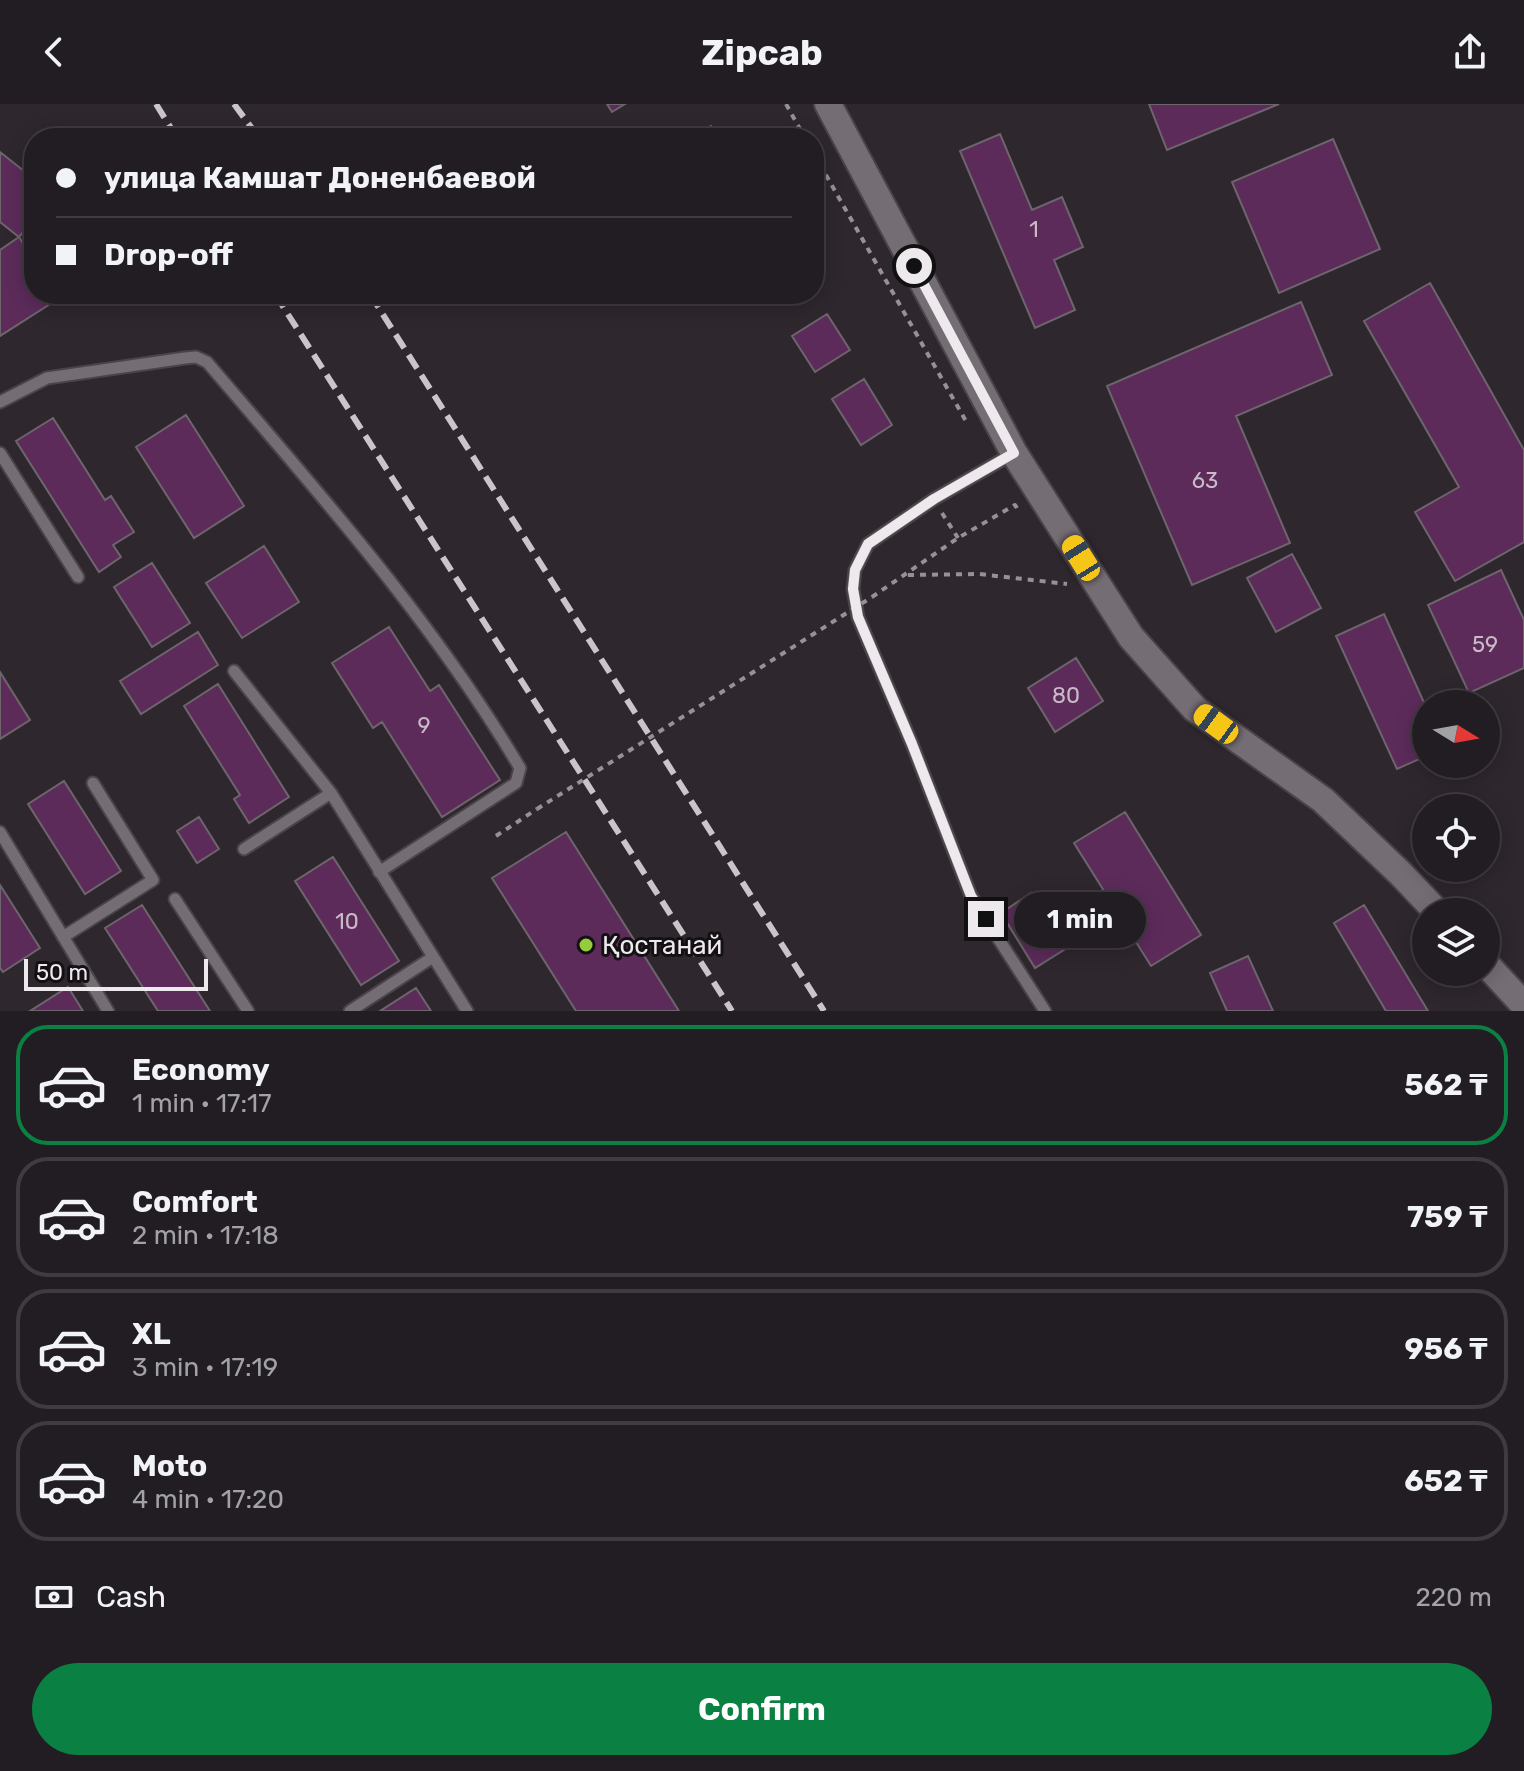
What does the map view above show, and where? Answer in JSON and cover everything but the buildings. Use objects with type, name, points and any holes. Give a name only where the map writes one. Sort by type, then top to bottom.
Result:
[{"type":"street","points":[[828,104],[1014,453],[1131,637],[1195,709],[1323,800],[1424,898]]},
{"type":"street","points":[[1500,979],[1524,1005]]},
{"type":"lane","points":[[0,402],[47,378],[185,358],[196,357],[207,362],[420,618],[489,716],[520,768],[520,775],[516,783],[379,872]]},
{"type":"lane","points":[[0,453],[78,577]]},
{"type":"lane","points":[[1014,453],[934,499],[868,544],[855,570],[853,589],[858,617],[971,896],[1045,1011]]},
{"type":"lane","points":[[234,671],[331,793],[467,1011]]},
{"type":"lane","points":[[63,937],[153,880],[93,783]]},
{"type":"lane","points":[[244,849],[331,793]]},
{"type":"lane","points":[[0,832],[108,1011]]},
{"type":"lane","points":[[175,899],[248,1011]]},
{"type":"lane","points":[[350,1011],[433,957]]},
{"type":"path","points":[[786,104],[799,128]]},
{"type":"path","points":[[824,172],[968,425]]},
{"type":"path","points":[[934,499],[958,538]]},
{"type":"path","points":[[496,836],[872,597],[958,538],[1015,505],[1023,516]]},
{"type":"path","points":[[906,575],[979,574],[1072,584],[1064,573]]},
{"type":"railway","points":[[156,104],[171,128]]},
{"type":"railway","points":[[234,104],[252,128]]},
{"type":"railway","points":[[281,304],[732,1011]]},
{"type":"railway","points":[[376,304],[824,1011]]},
{"type":"place","name":"Қостанай","points":[[586,945]]},
{"type":"route","points":[[914,266],[1014,453],[934,499],[868,544],[855,570],[853,589],[858,617],[971,896],[986,919]]}]
